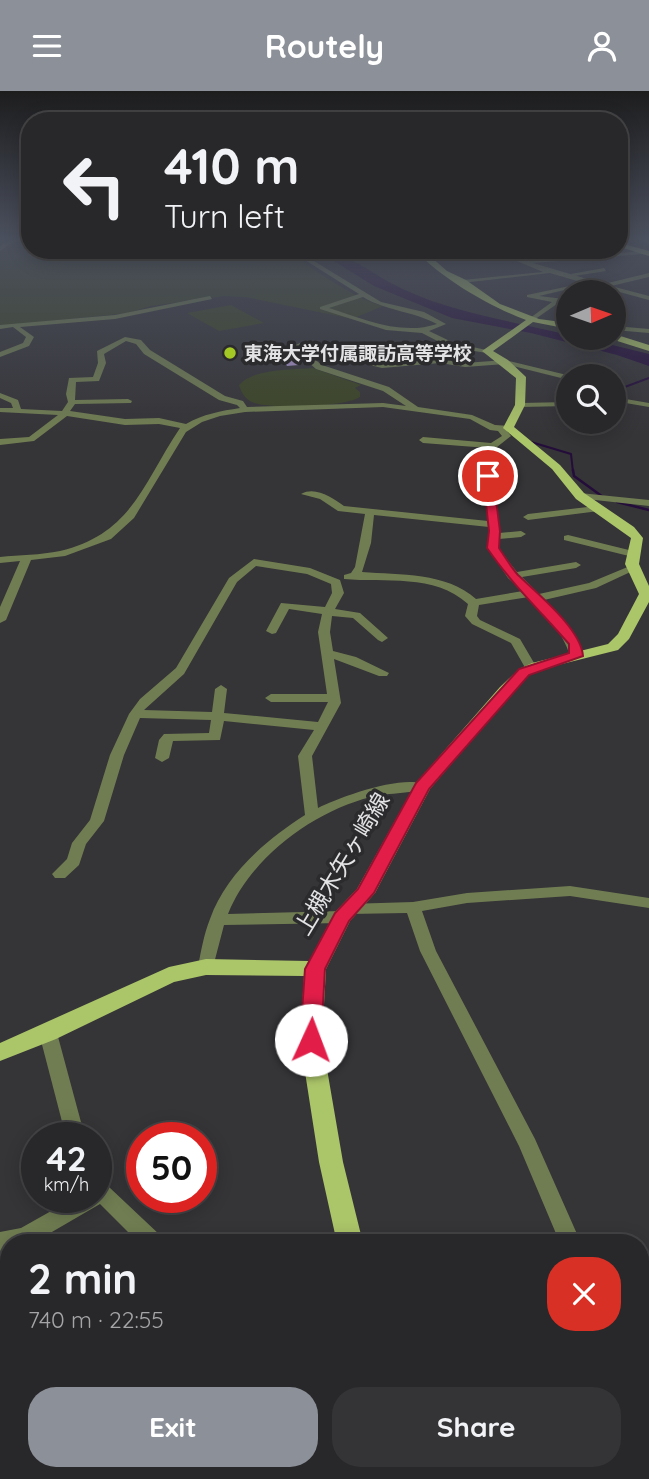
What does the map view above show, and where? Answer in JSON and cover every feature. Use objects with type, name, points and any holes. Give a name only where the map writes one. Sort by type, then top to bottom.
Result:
[{"type":"main road","points":[[495,305],[530,321],[556,325]]},
{"type":"main road","points":[[504,428],[520,405],[520,377],[505,362],[487,351],[530,321]]},
{"type":"main road","points":[[626,341],[649,348]]},
{"type":"main road","name":"上槻木矢ヶ崎線","points":[[344,1234],[311,1040],[315,969],[345,913],[365,893],[422,787],[506,690],[531,668],[613,647],[624,636],[648,598],[638,551],[630,530],[589,500],[556,467],[504,428]]},
{"type":"main road","points":[[0,1052],[48,1033],[169,975],[206,967],[315,969]]},
{"type":"street","points":[[0,327],[106,318],[175,305]]},
{"type":"street","points":[[334,305],[322,309],[388,329],[423,331],[452,345],[487,351]]},
{"type":"street","points":[[383,305],[422,313],[443,324],[423,331]]},
{"type":"street","points":[[530,321],[553,305]]},
{"type":"street","points":[[106,318],[105,321],[112,325]]},
{"type":"street","points":[[0,355],[26,344],[30,337],[14,325]]},
{"type":"street","points":[[626,329],[649,331]]},
{"type":"street","points":[[0,443],[31,439],[64,414],[72,402],[72,380],[96,379],[102,363],[100,353],[123,335],[138,342],[146,352],[222,398],[240,403],[245,410]]},
{"type":"street","points":[[415,408],[386,389],[319,367],[295,347],[324,350],[382,366],[440,361],[465,365],[505,362],[556,375]]},
{"type":"street","points":[[0,395],[15,402],[18,411]]},
{"type":"street","points":[[72,402],[128,401]]},
{"type":"street","points":[[626,401],[649,405]]},
{"type":"street","points":[[520,405],[556,404]]},
{"type":"street","points":[[0,409],[86,415],[125,422],[164,421],[187,426],[219,414],[245,410],[375,405],[472,417],[493,428],[504,428],[506,437],[493,446],[423,440]]},
{"type":"street","points":[[0,560],[26,559],[79,549],[118,529],[131,516],[187,426]]},
{"type":"street","points":[[493,446],[488,476],[493,548],[512,576],[534,596],[575,644],[576,656]]},
{"type":"street","points":[[306,493],[323,496],[341,509],[521,534]]},
{"type":"street","points":[[528,517],[589,500],[612,497],[649,503]]},
{"type":"street","points":[[355,575],[363,555],[370,512]]},
{"type":"street","points":[[568,538],[638,551]]},
{"type":"street","points":[[474,603],[592,586],[638,551]]},
{"type":"street","points":[[0,620],[26,559]]},
{"type":"street","points":[[60,874],[74,861],[79,843],[97,821],[117,755],[135,715],[158,687],[182,669],[193,644],[201,638],[205,626],[227,596],[233,580],[254,562],[282,564],[336,582],[338,593],[326,616],[324,632],[335,703],[304,756],[312,814]]},
{"type":"street","points":[[512,576],[576,565]]},
{"type":"street","points":[[333,581],[355,575],[447,584],[467,594],[474,603]]},
{"type":"street","points":[[474,603],[471,616],[476,622],[516,641],[531,668]]},
{"type":"street","points":[[272,631],[285,605],[356,615],[382,638]]},
{"type":"street","points":[[327,653],[383,673]]},
{"type":"street","points":[[162,758],[169,737],[215,737],[221,689]]},
{"type":"street","points":[[271,698],[334,698]]},
{"type":"street","points":[[135,715],[284,720],[322,727]]},
{"type":"street","points":[[206,967],[218,920],[227,899],[253,863],[312,814],[364,795],[409,786],[422,787]]},
{"type":"street","points":[[218,920],[345,913],[413,907],[467,898],[570,891],[649,903]]},
{"type":"street","points":[[413,907],[428,951],[528,1146],[567,1234]]},
{"type":"street","points":[[48,1033],[72,1122]]},
{"type":"street","points":[[112,1205],[144,1234]]},
{"type":"street","points":[[29,1234],[63,1213]]},
{"type":"green space","points":[[0,305],[160,305],[128,313],[0,326]]},
{"type":"green space","points":[[231,305],[264,323],[219,331],[187,313]]},
{"type":"green space","points":[[283,305],[383,306],[352,319]]},
{"type":"green space","points":[[313,368],[361,385],[355,388],[360,392],[360,397],[323,405],[274,406],[250,401],[239,385],[254,375]]},
{"type":"shaded area","points":[[420,305],[444,305],[556,332],[556,339],[452,318]]},
{"type":"shaded area","points":[[597,350],[626,350],[649,356],[649,366]]},
{"type":"building","points":[[277,349],[289,349],[298,357],[294,357],[299,365],[287,366]]},
{"type":"waterway","points":[[620,350],[649,357]]},
{"type":"waterway","points":[[626,387],[649,378]]},
{"type":"waterway","points":[[531,442],[571,454],[573,472]]},
{"type":"waterway","points":[[573,470],[574,476],[603,497]]},
{"type":"waterway","points":[[617,502],[649,510]]},
{"type":"place","name":"東海大学付属諏訪高等学校","points":[[230,353]]},
{"type":"route","points":[[311,1040],[315,969],[342,917],[365,893],[422,787],[524,672],[576,656],[575,644],[532,593],[512,576],[498,559],[492,540],[494,520],[488,476]]}]
